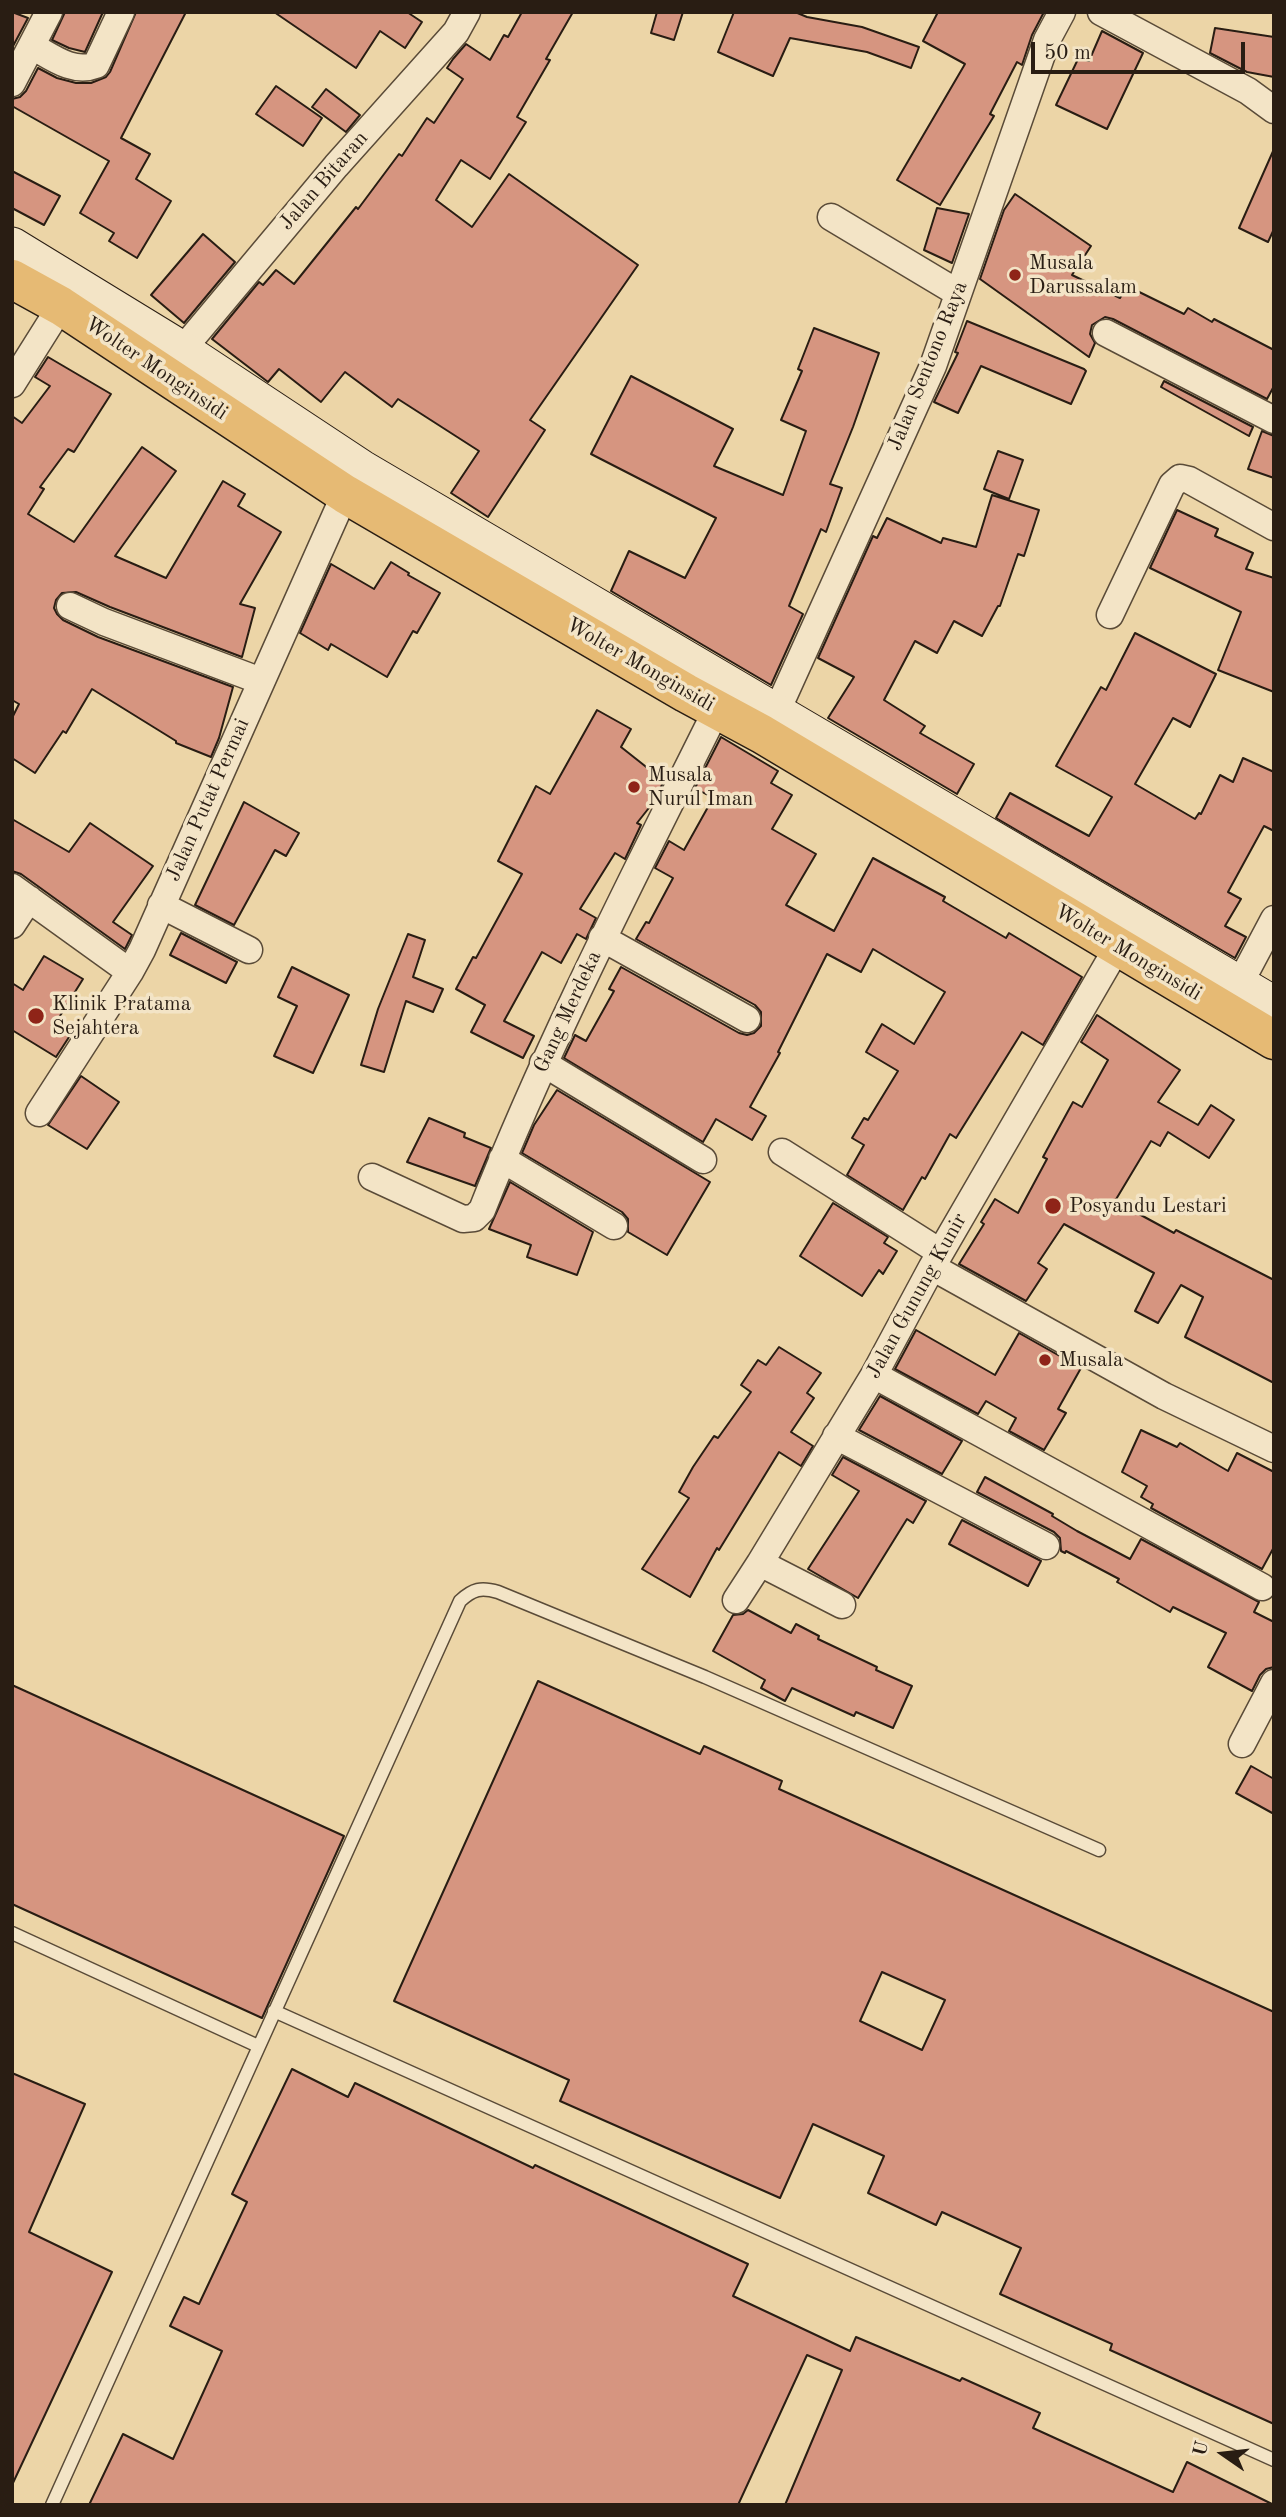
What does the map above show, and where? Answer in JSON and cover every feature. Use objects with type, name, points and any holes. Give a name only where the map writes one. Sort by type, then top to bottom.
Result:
[{"type":"main road","name":"Wolter Monginsidi","points":[[12,246],[181,350],[701,690],[1117,947],[1274,1040]]},
{"type":"main road","name":"Wolter Monginsidi","points":[[12,279],[61,306],[345,494],[701,690],[776,713],[1274,1005]]},
{"type":"street","points":[[12,83],[49,12]]},
{"type":"street","points":[[32,46],[75,68],[86,69],[96,65],[121,12]]},
{"type":"street","name":"Jalan Bitaran","points":[[181,350],[336,166],[456,32],[467,12]]},
{"type":"street","name":"Jalan Sentono Raya","points":[[776,713],[933,366],[1047,40],[1062,12]]},
{"type":"street","points":[[1101,12],[1248,91],[1274,110]]},
{"type":"street","points":[[831,217],[958,293]]},
{"type":"street","points":[[12,384],[61,306]]},
{"type":"street","points":[[1106,333],[1274,420]]},
{"type":"street","points":[[1110,615],[1172,485],[1180,478],[1189,480],[1274,527]]},
{"type":"street","name":"Jalan Putat Permai","points":[[39,1113],[142,950],[345,494]]},
{"type":"street","points":[[70,606],[104,622],[261,681]]},
{"type":"street","name":"Gang Merdeka","points":[[372,1177],[463,1219],[474,1218],[482,1210],[543,1063],[602,938],[701,690]]},
{"type":"street","points":[[12,925],[21,893],[130,972]]},
{"type":"street","points":[[160,905],[249,950]]},
{"type":"street","points":[[1239,985],[1274,919]]},
{"type":"street","points":[[602,938],[747,1019]]},
{"type":"street","name":"Jalan Gunung Kunir","points":[[736,1600],[874,1375],[936,1259],[1117,947]]},
{"type":"street","points":[[543,1063],[703,1160]]},
{"type":"street","points":[[782,1152],[936,1259],[1164,1396],[1274,1449]]},
{"type":"street","points":[[502,1159],[614,1226]]},
{"type":"street","points":[[874,1375],[1262,1587]]},
{"type":"street","points":[[836,1436],[1046,1546]]},
{"type":"street","points":[[760,1563],[842,1605]]},
{"type":"street","points":[[1242,1744],[1274,1683]]},
{"type":"lane","points":[[52,2505],[460,1601],[471,1591],[479,1588],[498,1592],[692,1672],[1099,1850]]},
{"type":"lane","points":[[12,1933],[258,2046]]},
{"type":"lane","points":[[274,2011],[1274,2460]]},
{"type":"building","points":[[12,12],[28,18],[12,48]]},
{"type":"building","points":[[65,12],[103,12],[85,52],[52,40]]},
{"type":"building","points":[[136,12],[186,12],[121,138],[150,154],[136,179],[171,201],[137,258],[109,241],[114,233],[80,213],[109,161],[12,106],[12,99],[20,97],[26,91],[38,68],[57,78],[76,83],[91,83],[106,77]]},
{"type":"building","points":[[274,12],[407,12],[422,22],[405,48],[380,31],[356,68]]},
{"type":"building","points":[[522,12],[573,12],[546,59],[550,60],[517,117],[526,122],[490,179],[461,160],[436,200],[472,227],[509,174],[638,265],[530,420],[545,430],[488,517],[451,493],[479,451],[398,399],[392,407],[345,372],[321,402],[279,369],[268,382],[212,339],[259,282],[263,285],[276,270],[294,284],[356,207],[358,209],[399,154],[402,156],[427,118],[434,123],[463,79],[447,68],[453,59],[466,44],[490,60],[504,35],[508,37]]},
{"type":"building","points":[[657,12],[683,12],[674,40],[651,33]]},
{"type":"building","points":[[734,12],[795,12],[807,17],[862,27],[919,47],[911,68],[867,52],[790,38],[773,76],[718,52]]},
{"type":"building","points":[[938,12],[1044,12],[1032,35],[1022,65],[1017,62],[990,114],[994,116],[940,205],[897,180],[965,64],[923,41]]},
{"type":"building","points":[[1215,28],[1274,37],[1274,77],[1247,72],[1210,53]]},
{"type":"building","points":[[1102,31],[1143,53],[1107,129],[1056,105],[1079,57],[1089,61]]},
{"type":"building","points":[[276,86],[322,118],[303,146],[256,114]]},
{"type":"building","points":[[326,89],[360,115],[346,132],[312,107]]},
{"type":"building","points":[[1274,149],[1274,229],[1268,242],[1239,228]]},
{"type":"building","points":[[12,171],[60,196],[44,225],[12,208]]},
{"type":"building","points":[[1015,194],[1091,246],[1072,275],[1120,298],[1127,286],[1184,314],[1188,308],[1274,350],[1274,386],[1267,399],[1105,317],[1092,325],[1090,334],[1095,343],[1089,357],[980,279],[1004,210]]},
{"type":"building","points":[[937,208],[969,214],[952,263],[924,250]]},
{"type":"building","points":[[203,234],[235,262],[184,323],[151,295]]},
{"type":"building","points":[[967,321],[1084,369],[1086,371],[1071,404],[981,366],[958,413],[934,402],[958,353],[955,352]]},
{"type":"building","points":[[814,328],[879,353],[830,484],[842,488],[826,532],[821,529],[789,606],[803,614],[771,685],[611,591],[629,551],[685,578],[716,518],[591,454],[631,376],[733,429],[714,466],[783,495],[806,431],[781,420],[802,371],[798,369]]},
{"type":"building","points":[[48,357],[111,394],[74,452],[68,449],[40,487],[44,489],[28,514],[74,542],[142,447],[176,471],[115,556],[166,578],[223,481],[245,494],[238,506],[281,532],[240,604],[255,608],[242,657],[76,592],[62,593],[56,600],[54,608],[63,620],[98,637],[233,687],[211,757],[176,743],[92,689],[66,733],[63,731],[35,773],[12,758],[12,718],[19,704],[12,700],[12,416],[22,423],[50,386],[35,377]]},
{"type":"building","points":[[1164,381],[1253,427],[1249,436],[1161,387]]},
{"type":"building","points":[[1262,431],[1274,436],[1274,478],[1248,469]]},
{"type":"building","points":[[998,451],[1023,460],[1009,499],[984,489]]},
{"type":"building","points":[[992,495],[1039,510],[1024,556],[1018,554],[1000,606],[982,636],[954,621],[937,653],[915,641],[884,700],[925,726],[920,733],[974,764],[957,794],[828,718],[854,677],[818,658],[873,536],[877,538],[887,518],[941,543],[943,538],[976,547]]},
{"type":"building","points":[[1177,510],[1218,529],[1215,536],[1253,553],[1246,569],[1274,578],[1274,692],[1218,670],[1241,612],[1150,568]]},
{"type":"building","points":[[391,562],[440,593],[417,633],[413,631],[387,677],[331,644],[328,650],[300,633],[331,564],[374,589]]},
{"type":"building","points":[[1135,633],[1216,674],[1190,727],[1173,718],[1135,784],[1195,819],[1201,814],[1220,775],[1233,782],[1243,758],[1274,772],[1274,831],[1264,826],[1228,892],[1241,899],[1225,926],[1246,937],[1235,958],[996,818],[1010,793],[1089,836],[1112,797],[1056,766],[1101,687],[1106,690]]},
{"type":"building","points":[[597,710],[631,729],[621,747],[664,781],[652,804],[637,823],[641,825],[625,859],[615,853],[580,909],[596,918],[586,939],[577,934],[561,963],[542,952],[504,1021],[534,1036],[523,1058],[471,1032],[485,1005],[456,989],[522,874],[498,861],[536,786],[550,794]]},
{"type":"building","points":[[721,737],[778,771],[771,783],[792,795],[772,829],[816,854],[786,905],[834,931],[873,858],[945,897],[943,901],[1006,938],[1009,933],[1082,977],[1043,1045],[1022,1032],[956,1138],[950,1134],[925,1179],[922,1177],[903,1210],[847,1175],[864,1145],[852,1138],[864,1118],[868,1120],[898,1071],[866,1052],[882,1024],[914,1044],[945,992],[873,949],[861,972],[827,954],[778,1052],[780,1053],[750,1107],[766,1116],[752,1140],[716,1119],[703,1142],[564,1058],[575,1035],[586,1041],[614,991],[609,989],[621,967],[739,1033],[754,1033],[761,1026],[761,1012],[755,1005],[636,939],[646,922],[649,923],[673,878],[655,868],[669,841],[684,850],[713,798],[695,788]]},
{"type":"building","points":[[244,802],[299,833],[286,856],[275,850],[234,925],[195,905]]},
{"type":"building","points":[[12,819],[69,852],[90,823],[153,866],[113,922],[132,935],[125,949],[21,874],[12,871]]},
{"type":"building","points":[[181,933],[237,962],[226,983],[170,955]]},
{"type":"building","points":[[408,934],[425,940],[413,977],[443,989],[433,1012],[406,1001],[384,1072],[361,1065],[378,1009]]},
{"type":"building","name":"Klinik Pratama Sejahtera","points":[[44,956],[83,979],[55,1024],[71,1034],[56,1057],[12,1030],[12,983],[23,990]]},
{"type":"building","points":[[292,967],[349,995],[313,1073],[274,1056],[297,1006],[278,997]]},
{"type":"building","points":[[1097,1015],[1180,1070],[1158,1102],[1198,1125],[1211,1105],[1234,1120],[1209,1158],[1168,1132],[1160,1146],[1151,1141],[1115,1201],[1174,1233],[1176,1230],[1274,1280],[1274,1383],[1185,1337],[1203,1297],[1181,1285],[1158,1323],[1135,1311],[1154,1273],[1064,1224],[1038,1263],[1047,1269],[1026,1301],[959,1264],[984,1224],[981,1222],[995,1199],[1018,1213],[1047,1159],[1043,1157],[1073,1102],[1082,1107],[1108,1060],[1081,1042]]},
{"type":"building","points":[[81,1076],[119,1102],[87,1149],[48,1125]]},
{"type":"building","points":[[557,1090],[710,1182],[667,1255],[628,1232],[628,1219],[622,1212],[522,1153],[534,1125]]},
{"type":"building","points":[[429,1118],[465,1133],[464,1137],[491,1148],[475,1186],[407,1162]]},
{"type":"building","points":[[510,1182],[593,1232],[577,1275],[527,1257],[531,1245],[489,1229]]},
{"type":"building","points":[[833,1203],[888,1237],[884,1243],[897,1251],[883,1274],[879,1270],[862,1296],[800,1256]]},
{"type":"building","points":[[916,1330],[995,1375],[1019,1333],[1081,1368],[1058,1409],[1066,1413],[1044,1450],[1009,1431],[1016,1418],[986,1401],[978,1414],[895,1369]]},
{"type":"building","points":[[779,1347],[821,1373],[807,1393],[814,1398],[791,1432],[813,1446],[801,1466],[779,1452],[719,1550],[717,1548],[690,1597],[642,1569],[689,1498],[679,1492],[693,1467],[714,1436],[718,1438],[751,1392],[741,1385],[758,1360],[766,1365]]},
{"type":"building","points":[[880,1396],[962,1441],[942,1474],[859,1430]]},
{"type":"building","points":[[1141,1430],[1177,1447],[1180,1443],[1228,1471],[1237,1453],[1274,1472],[1274,1547],[1262,1569],[1151,1508],[1153,1504],[1141,1497],[1147,1486],[1122,1472]]},
{"type":"building","points":[[843,1457],[926,1501],[913,1523],[907,1519],[858,1598],[808,1569],[859,1491],[832,1475]]},
{"type":"building","points":[[985,1477],[1130,1559],[1141,1539],[1259,1602],[1254,1612],[1274,1622],[1274,1667],[1266,1669],[1260,1675],[1252,1691],[1208,1667],[1226,1633],[1173,1607],[1170,1612],[1117,1582],[1119,1579],[1066,1551],[1061,1551],[1060,1538],[1054,1532],[977,1492]]},
{"type":"building","points":[[962,1520],[1041,1561],[1028,1586],[949,1544]]},
{"type":"building","points":[[748,1610],[791,1633],[796,1624],[819,1636],[818,1639],[877,1667],[876,1670],[912,1686],[893,1728],[856,1712],[854,1716],[792,1688],[785,1701],[761,1688],[765,1680],[713,1651],[733,1615],[743,1614]]},
{"type":"building","points":[[538,1681],[700,1754],[704,1746],[782,1781],[779,1789],[1274,2012],[1274,2424],[1110,2350],[1112,2344],[1000,2294],[1021,2248],[942,2212],[936,2225],[868,2193],[884,2156],[813,2124],[780,2198],[560,2101],[569,2080],[394,2001]],"holes":[[[882,1972],[945,2000],[922,2050],[860,2021]]]},
{"type":"building","points":[[12,1685],[344,1836],[262,2018],[12,1904]]},
{"type":"building","points":[[1251,1766],[1274,1779],[1274,1814],[1236,1793]]},
{"type":"building","points":[[292,2069],[348,2097],[355,2083],[533,2168],[535,2165],[748,2264],[733,2296],[850,2351],[856,2337],[960,2381],[962,2378],[1040,2413],[1033,2428],[1173,2492],[1187,2462],[1274,2505],[785,2505],[842,2370],[807,2355],[738,2505],[89,2505],[123,2434],[173,2459],[222,2351],[170,2326],[184,2297],[199,2304],[247,2202],[232,2194]]},
{"type":"building","points":[[12,2073],[85,2104],[29,2232],[112,2272],[12,2485]]},
{"type":"place","name":"Musala Darussalam","points":[[1015,275]]},
{"type":"place","name":"Musala Nurul Iman","points":[[634,787]]},
{"type":"place","name":"Klinik Pratama Sejahtera","points":[[36,1016]]},
{"type":"place","name":"Posyandu Lestari","points":[[1053,1206]]},
{"type":"place","name":"Musala","points":[[1045,1360]]}]
